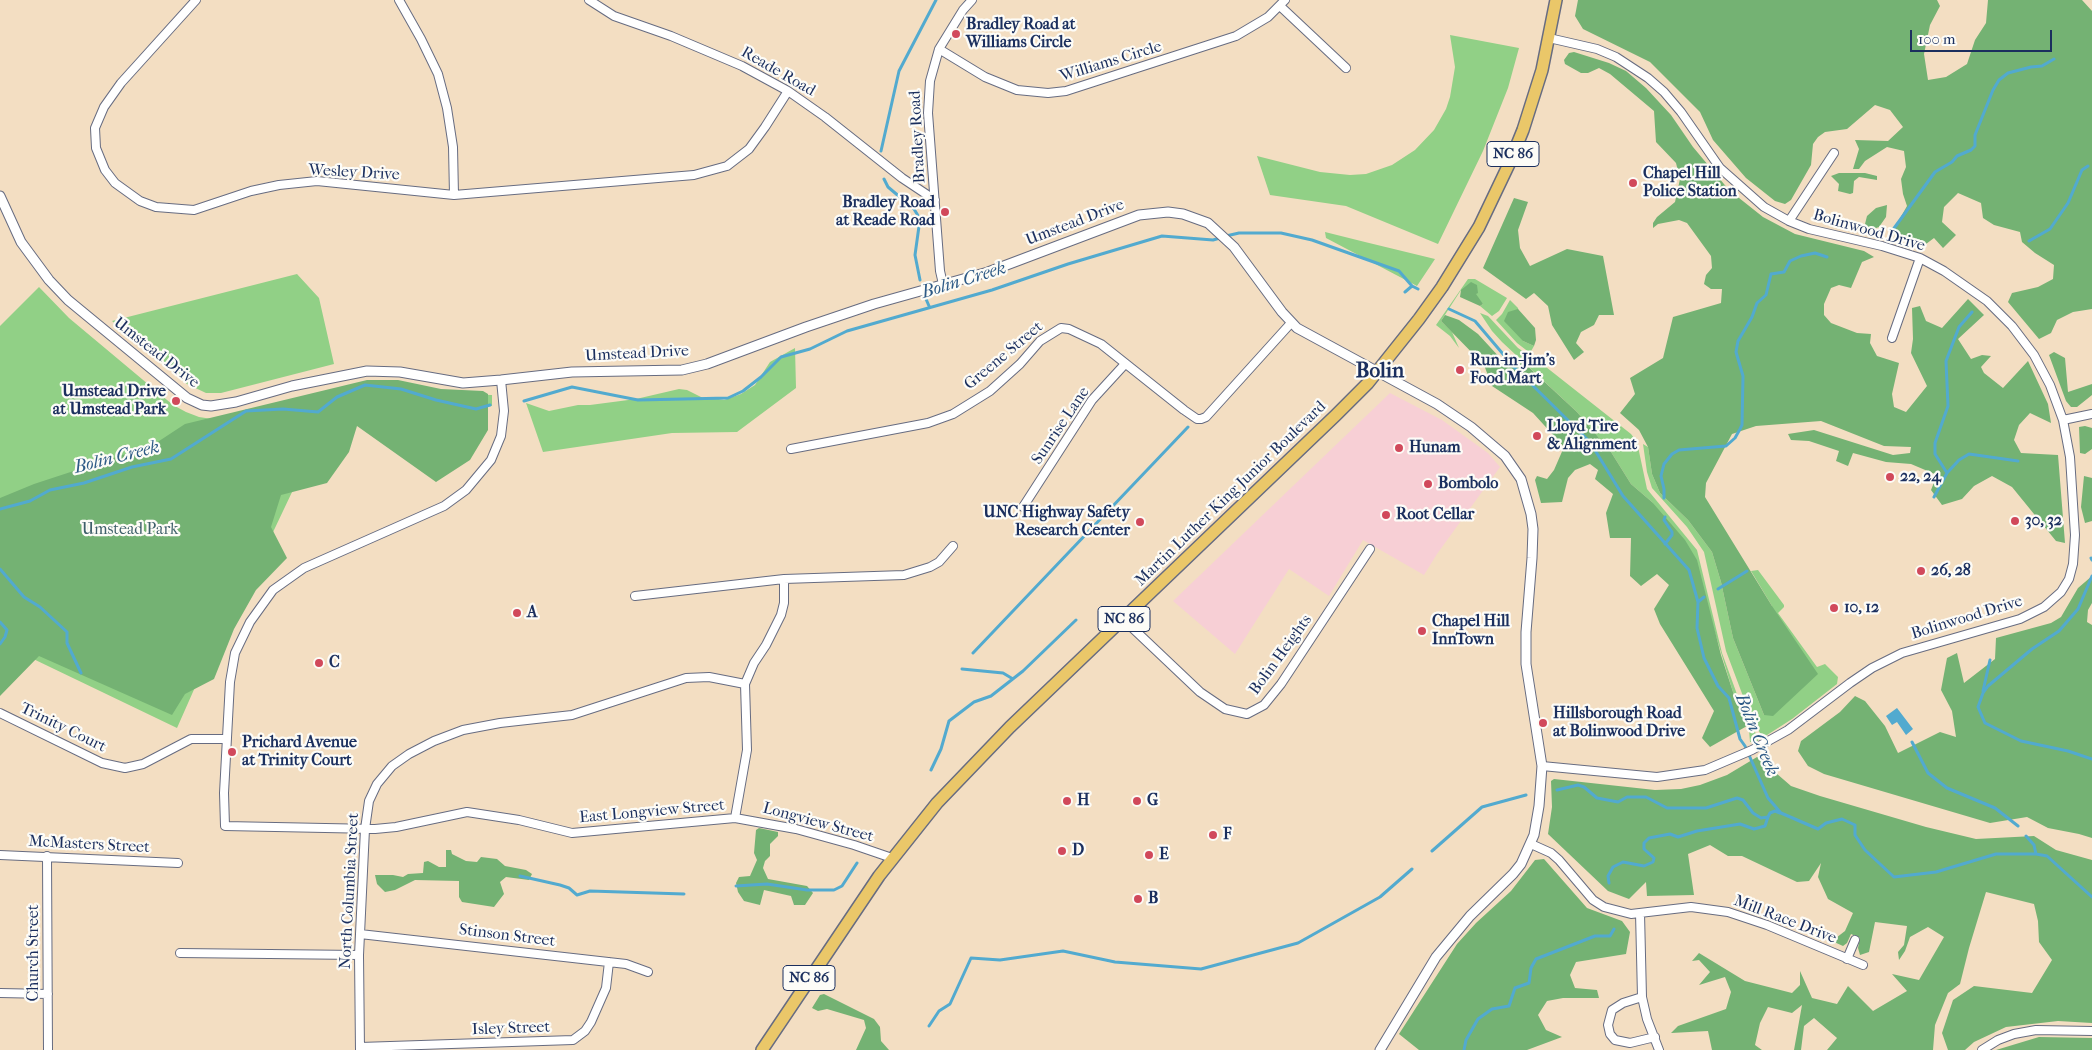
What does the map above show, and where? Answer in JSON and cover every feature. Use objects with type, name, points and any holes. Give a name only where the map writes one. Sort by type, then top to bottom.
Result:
[{"type":"main road","name":"Martin Luther King Junior Boulevard","points":[[762,1050],[857,907],[892,858],[937,803],[986,751],[1321,430],[1377,372],[1442,287],[1479,227],[1502,180],[1523,130],[1540,78],[1556,0]]},
{"type":"street","name":"Wesley Drive","points":[[196,0],[121,83],[104,107],[95,128],[96,148],[115,183],[140,202],[156,207],[194,210],[251,191],[280,185],[317,181],[454,196],[694,174],[727,166],[749,149],[766,127],[788,90]]},
{"type":"street","points":[[399,0],[438,74],[447,108],[453,147],[454,196]]},
{"type":"street","name":"Reade Road","points":[[588,0],[614,16],[671,36],[742,66],[788,90],[826,117],[902,178],[935,200]]},
{"type":"street","name":"Bradley Road","points":[[943,284],[940,271],[928,96],[932,68],[939,49],[963,10],[972,0]]},
{"type":"street","points":[[1283,3],[1346,68]]},
{"type":"street","name":"Williams Circle","points":[[939,49],[1001,84],[1017,90],[1048,94],[1100,81],[1236,36],[1256,25],[1283,3]]},
{"type":"street","name":"Bolinwood Drive","points":[[1542,766],[1657,777],[1704,770],[1752,750],[1788,730],[1872,668],[1902,652],[2020,619],[2044,607],[2061,592],[2069,579],[2073,564],[2075,535],[2070,457],[2063,420],[2050,385],[2034,355],[2012,326],[1966,285],[1944,270],[1920,258],[1882,246],[1809,229],[1789,221],[1764,207],[1720,168],[1681,112],[1664,92],[1633,67],[1597,49],[1549,38]]},
{"type":"street","points":[[1789,221],[1834,153]]},
{"type":"street","name":"Umstead Drive","points":[[0,196],[21,242],[55,287],[90,319],[164,380],[187,398],[202,406],[220,406],[292,386],[367,371],[400,372],[462,383],[572,372],[656,372],[698,366],[823,322],[943,284],[988,272],[1139,215],[1168,212],[1183,214],[1208,223],[1234,247],[1292,323],[1317,339],[1436,404],[1471,427],[1505,456],[1521,479],[1526,490],[1533,529],[1526,664],[1542,766],[1539,806],[1531,844],[1513,874],[1470,916],[1436,957],[1380,1050]]},
{"type":"street","points":[[1892,338],[1920,258]]},
{"type":"street","name":"Greene Street","points":[[791,449],[928,423],[953,414],[990,391],[1020,364],[1040,341],[1061,328],[1069,329],[1101,344],[1184,410],[1197,419],[1201,419],[1206,416],[1292,323]]},
{"type":"street","name":"Sunrise Lane","points":[[1024,507],[1092,400],[1125,364]]},
{"type":"street","points":[[227,739],[230,682],[235,653],[250,622],[273,590],[304,568],[444,506],[466,490],[491,460],[501,436],[504,411],[501,380]]},
{"type":"street","points":[[2063,420],[2092,414]]},
{"type":"street","points":[[635,596],[784,579],[904,575],[930,567],[939,562],[953,546]]},
{"type":"street","name":"Bolin Heights","points":[[1123,620],[1200,692],[1225,709],[1247,714],[1264,705],[1281,684],[1370,548]]},
{"type":"street","points":[[736,818],[747,750],[745,684],[754,663],[766,645],[781,615],[784,603],[784,579]]},
{"type":"street","name":"North Columbia Street","points":[[360,1048],[359,955],[365,830],[369,802],[377,784],[392,766],[434,741],[463,730],[500,723],[572,715],[644,691],[699,676],[745,684]]},
{"type":"street","name":"Trinity Court","points":[[0,713],[102,763],[125,768],[143,764],[191,739],[227,739]]},
{"type":"street","name":"East Longview Street","points":[[227,739],[225,826],[365,830],[396,827],[467,812],[519,820],[572,833],[736,818]]},
{"type":"street","name":"Longview Street","points":[[736,818],[796,829],[892,858]]},
{"type":"street","name":"Mill Race Drive","points":[[1531,844],[1560,860],[1583,890],[1598,904],[1616,911],[1640,913],[1691,907],[1728,912],[1756,921],[1863,965]]},
{"type":"street","name":"McMasters Street","points":[[0,855],[178,863]]},
{"type":"street","name":"Church Street","points":[[46,856],[48,1050]]},
{"type":"street","points":[[1640,913],[1642,997],[1659,1050]]},
{"type":"street","name":"Stinson Street","points":[[360,934],[626,964],[648,972]]},
{"type":"street","name":"Mill Race Drive","points":[[1847,958],[1854,940]]},
{"type":"street","points":[[180,953],[359,955]]},
{"type":"street","name":"Isley Street","points":[[360,1048],[573,1040],[585,1031],[591,1022],[606,988],[609,962]]},
{"type":"street","points":[[0,993],[48,994]]},
{"type":"street","points":[[1642,997],[1623,1002],[1612,1010],[1608,1025],[1610,1034],[1615,1040],[1630,1043],[1654,1037]]},
{"type":"street","points":[[1982,1050],[1998,1040],[2014,1034],[2036,1030],[2092,1031]]},
{"type":"shaded area","points":[[1390,393],[1442,420],[1488,453],[1500,467],[1424,575],[1363,540],[1329,596],[1289,569],[1235,654],[1173,601]]},
{"type":"green space","points":[[1578,0],[1937,0],[1940,6],[1930,25],[1924,54],[1928,80],[1946,77],[1967,64],[1975,40],[1986,23],[1988,0],[2082,0],[2092,11],[2092,309],[2073,312],[2057,320],[2051,333],[2039,339],[2008,302],[2012,293],[2038,287],[2053,279],[2054,265],[2022,242],[2020,232],[1994,225],[1983,218],[1981,203],[1958,193],[1944,207],[1942,222],[1956,235],[1943,248],[1934,238],[1926,244],[1916,244],[1896,238],[1894,229],[1907,206],[1901,179],[1906,167],[1904,151],[1887,147],[1865,161],[1859,169],[1853,169],[1859,149],[1855,140],[1888,141],[1903,127],[1890,110],[1875,105],[1847,129],[1825,132],[1818,137],[1813,144],[1811,165],[1791,200],[1785,204],[1775,201],[1746,178],[1713,140],[1700,112],[1650,62],[1583,29],[1575,16]]},
{"type":"green space","points":[[1450,35],[1519,48],[1508,88],[1483,151],[1438,244],[1346,206],[1270,195],[1257,156],[1320,172],[1350,175],[1366,174],[1392,165],[1415,150],[1434,130],[1446,109],[1450,97],[1455,67]]},
{"type":"green space","points":[[1574,52],[1609,63],[1626,71],[1646,88],[1671,115],[1693,147],[1729,190],[1763,217],[1795,234],[1864,251],[1874,257],[1862,262],[1851,288],[1839,285],[1831,288],[1824,304],[1824,315],[1831,323],[1857,333],[1871,334],[1870,343],[1877,356],[1899,363],[1892,394],[1894,407],[1906,412],[1927,386],[1911,353],[1913,339],[1912,308],[1920,306],[1926,321],[1942,328],[1968,299],[1984,315],[1958,339],[1971,359],[1982,355],[1991,356],[1981,367],[1984,373],[2003,388],[2028,361],[2048,404],[2051,423],[2030,413],[2019,425],[2014,440],[2021,453],[2058,455],[2065,543],[2056,541],[2012,487],[1992,476],[1974,486],[1962,499],[1942,505],[1931,490],[1937,475],[1911,464],[1886,462],[1853,453],[1848,466],[1836,461],[1839,451],[1809,441],[1791,440],[1788,434],[1814,430],[1893,455],[1910,453],[1911,447],[1884,446],[1821,421],[1756,426],[1732,434],[1706,483],[1705,497],[1772,606],[1818,674],[1773,716],[1764,715],[1733,638],[1721,582],[1712,552],[1688,520],[1660,493],[1652,474],[1648,447],[1639,430],[1620,413],[1635,394],[1630,378],[1663,358],[1673,317],[1721,303],[1722,289],[1711,289],[1704,284],[1706,275],[1712,268],[1711,256],[1687,223],[1679,220],[1658,224],[1653,228],[1653,223],[1657,217],[1675,202],[1680,179],[1676,163],[1656,142],[1654,111],[1610,74],[1599,68],[1588,73],[1581,73],[1565,64],[1564,60],[1569,53]]},
{"type":"green space","points":[[1839,173],[1865,173],[1877,176],[1877,180],[1859,177],[1854,181],[1853,193],[1850,194],[1838,191],[1839,184],[1831,176]]},
{"type":"green space","points":[[1514,198],[1528,202],[1518,230],[1520,248],[1530,266],[1567,249],[1603,256],[1614,315],[1599,315],[1594,325],[1581,332],[1576,343],[1584,352],[1574,360],[1552,325],[1548,306],[1534,293],[1526,299],[1483,268]]},
{"type":"green space","points":[[1887,205],[1886,217],[1879,227],[1868,231],[1865,224],[1867,216],[1876,208]]},
{"type":"green space","points":[[1325,232],[1435,259],[1417,286],[1326,238]]},
{"type":"green space","points":[[297,274],[319,298],[334,364],[221,393],[206,393],[187,384],[112,321]]},
{"type":"green space","points":[[1468,279],[1475,279],[1507,298],[1499,311],[1492,316],[1480,306],[1483,304],[1461,290],[1441,321],[1452,332],[1459,348],[1450,336],[1436,325]]},
{"type":"green space","points":[[1471,282],[1477,285],[1478,293],[1476,294],[1483,304],[1480,306],[1460,297],[1461,290]]},
{"type":"green space","name":"Umstead Park","points":[[39,287],[69,318],[173,405],[199,417],[212,419],[446,394],[492,395],[492,406],[461,410],[330,412],[200,686],[196,685],[177,728],[0,643],[0,326]]},
{"type":"green space","points":[[1510,300],[1518,308],[1523,341],[1534,346],[1530,353],[1517,343],[1496,320]]},
{"type":"green space","points":[[1518,309],[1535,328],[1536,340],[1534,346],[1523,341],[1504,321],[1508,312]]},
{"type":"green space","points":[[1480,313],[1488,316],[1518,348],[1546,367],[1631,434],[1637,442],[1647,489],[1697,550],[1722,653],[1738,697],[1758,741],[1750,742],[1749,730],[1733,692],[1712,623],[1652,502],[1631,484],[1611,452],[1577,412],[1502,342]]},
{"type":"green space","points":[[1445,315],[1459,320],[1478,334],[1502,360],[1522,361],[1577,412],[1611,452],[1631,484],[1652,502],[1685,540],[1697,560],[1721,655],[1747,726],[1710,747],[1702,738],[1714,711],[1660,624],[1654,609],[1669,585],[1657,574],[1641,586],[1630,576],[1631,538],[1610,538],[1606,513],[1613,494],[1595,479],[1598,470],[1590,464],[1575,470],[1568,478],[1562,502],[1541,503],[1535,480],[1537,476],[1547,479],[1554,470],[1564,447],[1533,413],[1492,386],[1484,365],[1441,321]]},
{"type":"green space","points":[[795,348],[796,388],[737,432],[672,433],[543,452],[526,403],[549,411],[578,405],[636,399],[679,389],[687,390],[705,399],[724,400],[741,394],[755,385],[770,362]]},
{"type":"green space","points":[[2054,352],[2065,358],[2068,392],[2092,384],[2092,395],[2077,407],[2071,407],[2066,401],[2049,355]]},
{"type":"green space","name":"Umstead Park","points":[[367,380],[398,380],[441,389],[483,391],[488,394],[488,430],[470,460],[436,482],[357,426],[349,452],[327,483],[281,495],[271,527],[287,558],[256,590],[234,629],[214,679],[185,694],[172,715],[39,656],[0,696],[0,498],[34,484],[153,445],[185,424]]},
{"type":"green space","points":[[2079,427],[2092,428],[2092,449],[2085,454],[2080,453]]},
{"type":"green space","points":[[1643,444],[1648,447],[1652,474],[1660,493],[1688,520],[1712,552],[1721,582],[1733,638],[1764,715],[1772,606],[1751,571],[1758,570],[1784,605],[1778,613],[1817,667],[1825,664],[1838,677],[1837,684],[1792,719],[1764,737],[1761,735],[1749,712],[1726,651],[1704,552],[1687,527],[1652,488],[1647,472]]},
{"type":"green space","points":[[2084,476],[2092,478],[2092,521],[2085,523],[2081,507]]},
{"type":"green space","points":[[2092,576],[2092,603],[2088,610],[2087,622],[2092,625],[2092,838],[2048,828],[2027,817],[1990,823],[1824,774],[1808,766],[1798,751],[1801,741],[1840,712],[1855,696],[1865,701],[1885,726],[1898,753],[1940,732],[1956,737],[1952,711],[1941,690],[1947,658],[1957,653],[1964,683],[1995,659],[1996,638],[2051,623],[2061,617],[2078,588]]},
{"type":"green space","points":[[1765,756],[1776,773],[1791,786],[1820,796],[1926,827],[1976,839],[2034,836],[2056,850],[2092,860],[2092,1023],[2058,1021],[2006,1027],[1974,1042],[1965,1050],[1948,1050],[1942,1033],[1953,1000],[1974,986],[2032,993],[2052,960],[2039,942],[2038,921],[2034,904],[1986,892],[1960,984],[1948,993],[1935,1025],[1933,1050],[1827,1050],[1837,1038],[1814,1018],[1804,1026],[1801,1050],[1794,1050],[1802,1005],[1792,1013],[1768,1007],[1760,1023],[1755,1045],[1762,1050],[1712,1050],[1708,1031],[1671,1033],[1678,1026],[1726,1009],[1731,992],[1725,977],[1699,985],[1710,972],[1699,960],[1692,961],[1699,953],[1745,981],[1792,993],[1800,985],[1800,971],[1812,998],[1837,1004],[1848,986],[1873,1011],[1907,991],[1892,974],[1919,980],[1944,937],[1928,927],[1910,937],[1905,951],[1899,960],[1898,952],[1904,945],[1907,926],[1875,922],[1869,952],[1860,955],[1858,948],[1860,938],[1851,934],[1847,943],[1843,946],[1832,941],[1845,931],[1853,913],[1828,899],[1818,877],[1821,863],[1809,881],[1797,882],[1742,856],[1728,856],[1710,845],[1688,854],[1694,895],[1647,896],[1646,882],[1629,899],[1608,891],[1548,834],[1552,807],[1551,781],[1554,779],[1655,790],[1681,789],[1700,785],[1727,775],[1757,757]]},
{"type":"green space","points":[[759,828],[778,832],[778,836],[770,844],[770,856],[765,861],[763,868],[768,879],[807,886],[813,893],[805,905],[794,905],[791,896],[764,890],[760,905],[744,901],[738,892],[736,883],[739,877],[750,876],[757,860],[754,853],[756,830]]},
{"type":"green space","points":[[446,850],[451,850],[452,854],[466,861],[477,862],[481,857],[497,859],[505,866],[526,870],[532,874],[529,880],[506,877],[500,882],[504,894],[494,907],[462,902],[459,897],[459,881],[415,880],[395,890],[385,892],[377,884],[375,875],[403,877],[408,874],[423,873],[424,862],[428,861],[439,867],[446,867]]},
{"type":"green space","points":[[1544,859],[1587,908],[1622,921],[1630,932],[1626,954],[1576,962],[1570,975],[1575,988],[1597,990],[1599,998],[1563,998],[1547,1001],[1538,1015],[1546,1030],[1562,1037],[1527,1050],[1419,1050],[1399,1034],[1457,944],[1476,923],[1511,891],[1535,860]]},
{"type":"green space","points":[[824,994],[874,1019],[880,1027],[881,1041],[889,1050],[856,1050],[866,1028],[864,1020],[827,1009],[818,1011],[812,1008],[820,995]]},
{"type":"green space","points":[[2039,1037],[2092,1038],[2092,1050],[1996,1050]]},
{"type":"water","points":[[1897,708],[1913,729],[1906,735],[1897,722],[1892,725],[1886,716]]},
{"type":"waterway","points":[[881,151],[899,71],[936,0]]},
{"type":"waterway","points":[[1892,231],[1935,172],[1975,146],[1975,135],[1999,80],[2008,73],[2042,66],[2054,59]]},
{"type":"waterway","points":[[2029,241],[2050,229],[2068,203],[2082,170],[2088,166]]},
{"type":"waterway","points":[[884,179],[888,187],[914,209],[920,219],[915,255],[920,280]]},
{"type":"waterway","name":"Bolin Creek","points":[[1226,236],[1239,233],[1281,233],[1312,240],[1399,271],[1412,286],[1418,289]]},
{"type":"waterway","name":"Bolin Creek","points":[[524,401],[572,387],[638,400],[728,398],[743,391],[761,377],[781,357],[810,349],[847,331],[992,290],[1068,264],[1162,236],[1213,240],[1220,238]]},
{"type":"waterway","points":[[1664,498],[1661,476],[1664,464],[1672,454],[1679,450],[1726,446],[1735,438],[1742,425],[1743,376],[1736,352],[1738,341],[1752,317],[1757,303],[1766,295],[1771,274],[1784,272],[1790,261],[1801,256],[1815,253],[1827,257]]},
{"type":"waterway","points":[[1405,292],[1412,286]]},
{"type":"waterway","points":[[926,299],[929,306]]},
{"type":"waterway","name":"Bolin Creek","points":[[1449,309],[1475,321],[1514,367],[1590,442],[1623,496],[1689,570],[1698,602],[1697,628],[1704,658],[1718,686],[1729,698],[1740,739],[1745,746],[1768,798],[1781,813],[1818,829],[1826,823],[1842,819],[1855,825],[1855,835],[1865,850],[1894,877],[1936,872],[1996,854],[2036,854],[2047,856],[2092,897]]},
{"type":"waterway","points":[[1947,473],[1935,454],[1935,443],[1948,406],[1946,361],[1959,327],[1972,312]]},
{"type":"waterway","name":"Bolin Creek","points":[[0,509],[30,501],[50,490],[84,483],[132,467],[171,459],[246,411],[283,409],[318,412],[337,397],[365,385],[401,389],[436,400],[476,409],[490,405]]},
{"type":"waterway","points":[[973,653],[1188,427]]},
{"type":"waterway","points":[[1934,497],[1947,473],[1959,460],[1969,454],[2018,461]]},
{"type":"waterway","points":[[1665,517],[1664,520],[1672,535],[1665,544]]},
{"type":"waterway","points":[[0,569],[24,597],[40,607],[67,632],[67,643],[81,673]]},
{"type":"waterway","points":[[1718,589],[1747,571]]},
{"type":"waterway","points":[[2092,576],[2078,609],[2059,631],[2032,649],[1988,686],[1983,693],[1978,707],[1985,723],[2021,741],[2068,751],[2092,759]]},
{"type":"waterway","name":"Bolin Creek","points":[[1698,602],[1704,597]]},
{"type":"waterway","points":[[931,770],[941,749],[949,721],[974,702],[991,696],[1023,671],[1076,620]]},
{"type":"waterway","points":[[0,622],[7,630],[0,644]]},
{"type":"waterway","points":[[1983,691],[1990,660]]},
{"type":"waterway","points":[[962,669],[1003,673],[1013,679]]},
{"type":"waterway","points":[[1912,742],[1928,773],[1947,788],[1995,808],[2018,826]]},
{"type":"waterway","points":[[1557,790],[1578,785],[1584,787],[1597,798],[1618,802],[1627,797],[1646,797],[1667,808],[1706,808],[1737,798],[1743,800],[1753,813],[1761,818],[1768,817],[1770,813],[1775,811],[1780,813]]},
{"type":"waterway","points":[[1432,851],[1482,807],[1526,795]]},
{"type":"waterway","points":[[1609,883],[1608,876],[1613,867],[1623,862],[1644,866],[1653,862],[1654,858],[1644,849],[1644,843],[1649,838],[1670,834],[1678,837],[1697,831],[1740,824],[1754,829],[1765,826],[1768,817]]},
{"type":"waterway","points":[[2026,836],[2034,845],[2036,854]]},
{"type":"waterway","points":[[736,886],[767,884],[807,890],[834,890],[842,886],[857,863]]},
{"type":"waterway","points":[[929,1026],[939,1011],[950,1004],[971,958],[1000,960],[1063,951],[1115,962],[1201,969],[1298,943],[1380,897],[1412,869]]},
{"type":"waterway","points":[[520,876],[560,885],[569,888],[577,895],[590,891],[684,894]]},
{"type":"waterway","points":[[1464,1050],[1466,1040],[1478,1019],[1492,1009],[1509,1006],[1515,988],[1529,983],[1531,968],[1536,959],[1595,936],[1610,936],[1614,929]]},
{"type":"place","name":"Bradley Road at Williams Circle","points":[[956,34]]},
{"type":"place","name":"Chapel Hill Police Station","points":[[1633,183]]},
{"type":"place","name":"Bradley Road at Reade Road","points":[[945,212]]},
{"type":"place","name":"Run-in-Jim's Food Mart","points":[[1460,370]]},
{"type":"place","name":"Umstead Drive at Umstead Park","points":[[176,401]]},
{"type":"place","name":"Lloyd Tire & Alignment","points":[[1537,436]]},
{"type":"place","name":"Hunam","points":[[1399,448]]},
{"type":"place","name":"22, 24","points":[[1890,477]]},
{"type":"place","name":"Bombolo","points":[[1428,484]]},
{"type":"place","name":"Root Cellar","points":[[1386,515]]},
{"type":"place","name":"30, 32","points":[[2015,521]]},
{"type":"place","name":"UNC Highway Safety Research Center","points":[[1140,522]]},
{"type":"place","name":"26, 28","points":[[1921,571]]},
{"type":"place","name":"10, 12","points":[[1834,608]]},
{"type":"place","name":"A","points":[[517,613]]},
{"type":"place","name":"Chapel Hill InnTown","points":[[1422,631]]},
{"type":"place","name":"C","points":[[319,663]]},
{"type":"place","name":"Hillsborough Road at Bolinwood Drive","points":[[1543,723]]},
{"type":"place","name":"Prichard Avenue at Trinity Court","points":[[232,752]]},
{"type":"place","name":"H","points":[[1067,801]]},
{"type":"place","name":"G","points":[[1137,801]]},
{"type":"place","name":"F","points":[[1213,835]]},
{"type":"place","name":"D","points":[[1062,851]]},
{"type":"place","name":"E","points":[[1149,855]]},
{"type":"place","name":"B","points":[[1138,899]]},
{"type":"district","name":"Bolin","points":[[1380,372]]}]
